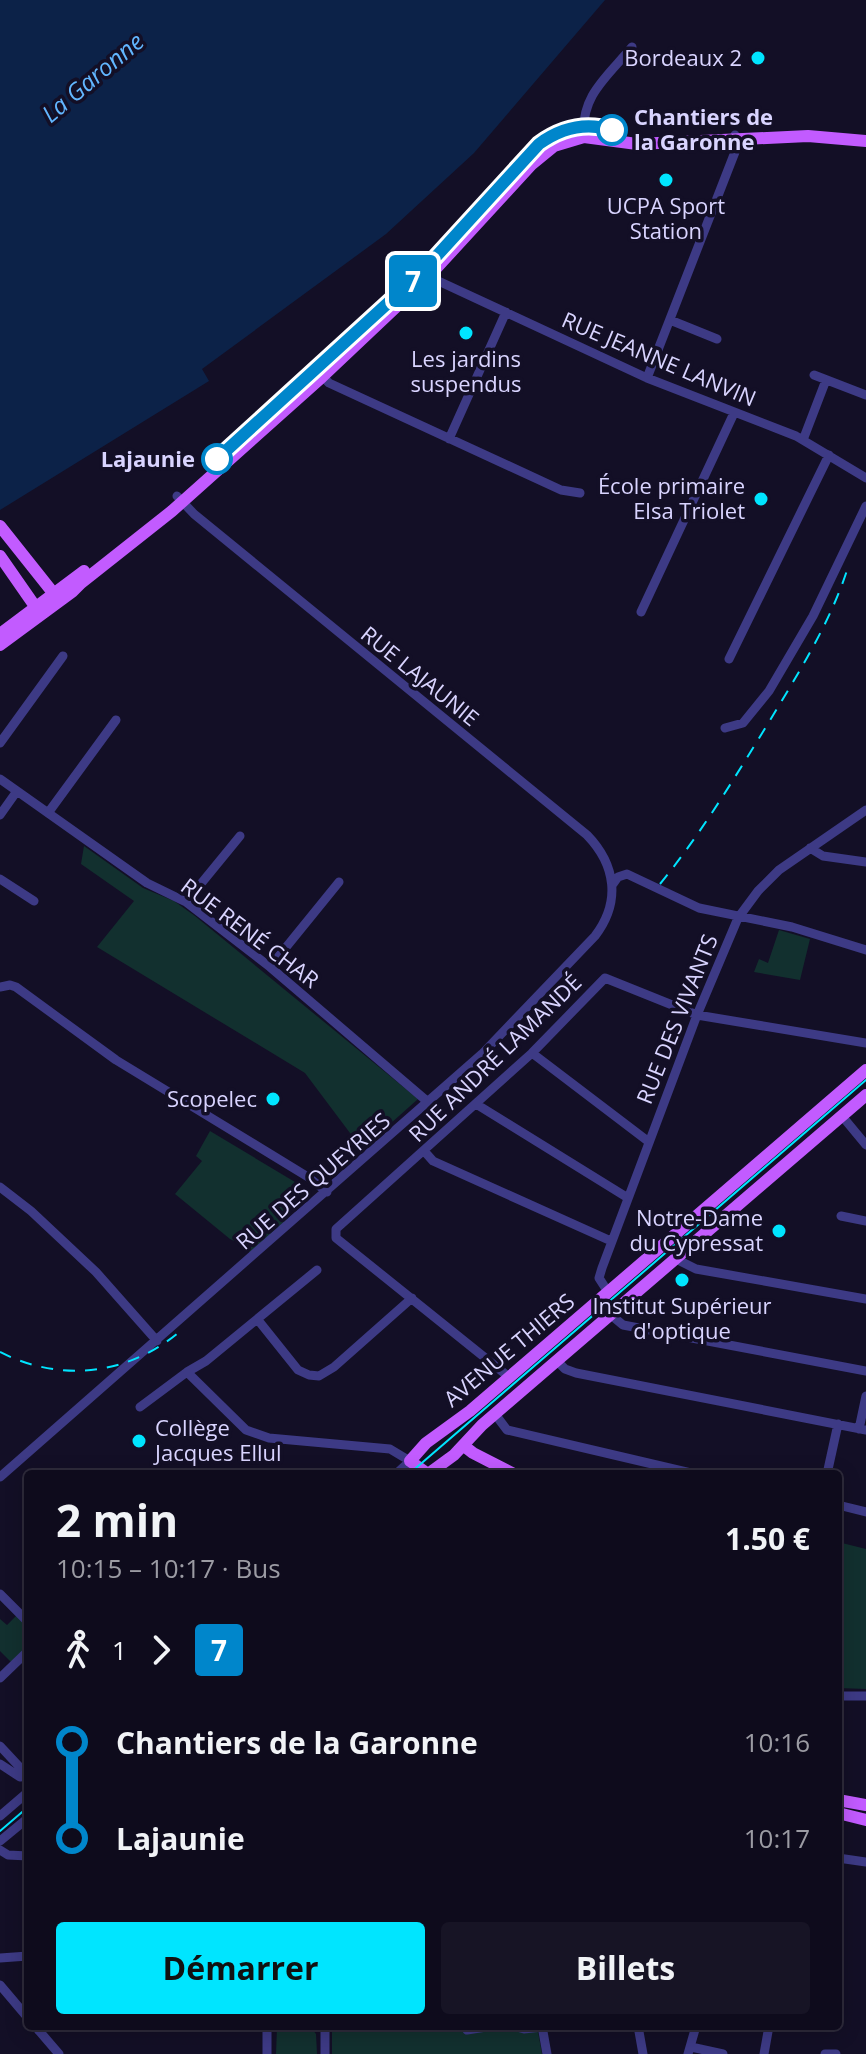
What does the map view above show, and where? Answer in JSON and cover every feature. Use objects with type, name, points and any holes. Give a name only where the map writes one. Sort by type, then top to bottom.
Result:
[{"type":"main road","points":[[0,634],[38,611],[182,502],[430,275],[542,147],[559,135],[603,131],[632,140],[812,132],[866,139]]},
{"type":"main road","points":[[0,526],[57,597]]},
{"type":"main road","points":[[0,556],[38,611]]},
{"type":"main road","points":[[0,645],[38,611]]},
{"type":"main road","name":"AVENUE THIERS","points":[[422,1470],[426,1443],[509,1377],[866,1070]]},
{"type":"main road","name":"AVENUE THIERS","points":[[422,1470],[464,1441],[866,1095]]},
{"type":"main road","points":[[450,1426],[461,1429],[464,1441],[473,1453],[506,1470]]},
{"type":"main road","points":[[842,1801],[866,1805]]},
{"type":"main road","points":[[842,1814],[866,1820]]},
{"type":"street","points":[[584,134],[585,106],[589,98],[632,47]]},
{"type":"street","points":[[647,378],[735,152],[735,137]]},
{"type":"street","name":"RUE JEANNE LANVIN","points":[[430,275],[647,378],[803,440],[866,478]]},
{"type":"street","points":[[449,439],[506,312]]},
{"type":"street","points":[[670,320],[717,339]]},
{"type":"street","points":[[814,375],[866,395]]},
{"type":"street","points":[[322,377],[561,490],[580,493]]},
{"type":"street","points":[[803,440],[826,380]]},
{"type":"street","points":[[641,612],[734,413]]},
{"type":"street","points":[[729,659],[829,455]]},
{"type":"street","name":"RUE LAJAUNIE","points":[[182,502],[587,835],[603,854],[613,884]]},
{"type":"street","points":[[725,728],[743,723],[769,691],[813,616],[866,506]]},
{"type":"street","points":[[0,743],[63,656]]},
{"type":"street","points":[[48,813],[116,720]]},
{"type":"street","name":"RUE RENÉ CHAR","points":[[0,779],[147,883],[186,902],[270,967],[428,1102]]},
{"type":"street","points":[[0,815],[17,791]]},
{"type":"street","name":"RUE DES VIVANTS","points":[[608,1292],[599,1278],[611,1241],[697,1015],[739,915],[779,870],[866,810]]},
{"type":"street","points":[[186,902],[240,836]]},
{"type":"street","points":[[810,848],[823,856],[866,862]]},
{"type":"street","points":[[613,884],[618,877],[627,874],[682,902],[792,927],[866,950]]},
{"type":"street","points":[[0,879],[34,901]]},
{"type":"street","points":[[270,967],[339,882]]},
{"type":"street","name":"RUE DES QUEYRIES","points":[[0,1477],[327,1192],[512,1025],[603,926],[609,913],[613,884]]},
{"type":"street","name":"RUE ANDRÉ LAMANDÉ","points":[[412,1298],[336,1238],[336,1229],[532,1053],[605,978],[697,1015]]},
{"type":"street","points":[[0,987],[16,987],[116,1060],[308,1177],[327,1192]]},
{"type":"street","points":[[697,1015],[866,1043]]},
{"type":"street","points":[[532,1053],[649,1142]]},
{"type":"street","points":[[476,1104],[628,1198]]},
{"type":"street","points":[[842,1116],[866,1145]]},
{"type":"street","points":[[425,1152],[433,1161],[611,1241]]},
{"type":"street","points":[[0,1187],[31,1211],[96,1272],[157,1341]]},
{"type":"street","points":[[841,1216],[866,1221]]},
{"type":"street","points":[[676,1259],[696,1269],[866,1299]]},
{"type":"street","points":[[140,1407],[206,1361],[317,1270]]},
{"type":"street","points":[[258,1320],[298,1370],[316,1376],[329,1371],[412,1298],[509,1377]]},
{"type":"street","points":[[611,1315],[623,1325],[866,1371]]},
{"type":"street","points":[[557,1361],[565,1369],[576,1373],[863,1430],[866,1396]]},
{"type":"street","points":[[187,1372],[246,1430],[260,1437],[390,1449],[422,1470]]},
{"type":"street","points":[[495,1414],[507,1430],[678,1470]]},
{"type":"street","points":[[828,1470],[838,1424]]},
{"type":"street","points":[[842,1506],[866,1512]]},
{"type":"street","points":[[0,1594],[24,1618]]},
{"type":"street","points":[[0,1678],[24,1655]]},
{"type":"street","points":[[842,1696],[866,1696]]},
{"type":"street","points":[[0,1746],[24,1772]]},
{"type":"street","points":[[0,1764],[24,1776]]},
{"type":"street","points":[[0,1816],[24,1795]]},
{"type":"street","points":[[0,1841],[24,1821]]},
{"type":"street","points":[[0,1850],[8,1855],[24,1856]]},
{"type":"street","points":[[842,1859],[866,1862]]},
{"type":"street","points":[[0,1958],[24,1956]]},
{"type":"street","points":[[0,1985],[24,2013]]},
{"type":"street","points":[[39,2030],[59,2054]]},
{"type":"street","points":[[267,2030],[267,2054]]},
{"type":"street","points":[[325,2030],[325,2054]]},
{"type":"street","points":[[543,2030],[547,2054]]},
{"type":"street","points":[[639,2030],[643,2054]]},
{"type":"street","points":[[695,2030],[690,2051],[723,2054]]},
{"type":"street","points":[[764,2054],[768,2030]]},
{"type":"street","points":[[825,2054],[836,2054]]},
{"type":"green space","points":[[84,846],[143,888],[174,901],[195,916],[418,1099],[362,1149],[305,1073],[97,947],[134,901],[81,864]]},
{"type":"green space","points":[[779,930],[810,939],[800,980],[754,972],[759,959],[768,963]]},
{"type":"green space","points":[[210,1131],[300,1185],[301,1196],[282,1213],[288,1220],[250,1253],[237,1238],[234,1241],[230,1239],[175,1194],[202,1161],[196,1156]]},
{"type":"green space","points":[[842,1543],[866,1549],[866,1689],[842,1688]]},
{"type":"green space","points":[[17,1615],[24,1621],[24,1651],[12,1663],[0,1651],[0,1619],[7,1625]]},
{"type":"green space","points":[[277,2030],[313,2030],[316,2034],[317,2054],[276,2054]]},
{"type":"green space","points":[[332,2030],[538,2030],[542,2054],[332,2054]]},
{"type":"water","name":"La Garonne","points":[[0,0],[605,0],[474,153],[386,234],[202,369],[209,381],[0,510]]},
{"type":"tram line","points":[[414,1470],[866,1080]]},
{"type":"tram line","points":[[0,1831],[24,1810]]},
{"type":"railway","points":[[660,884],[717,805],[792,684],[824,625],[849,564]]},
{"type":"railway","points":[[0,1352],[45,1368],[92,1370],[137,1358],[178,1333]]},
{"type":"bus line","name":"7","points":[[217,459],[422,272],[539,144],[558,132],[576,127],[612,130]]},
{"type":"place","name":"Bordeaux 2","points":[[758,58]]},
{"type":"place","name":"Chantiers de la Garonne","points":[[612,130]]},
{"type":"place","name":"UCPA Sport Station","points":[[666,180]]},
{"type":"place","name":"Les jardins suspendus","points":[[466,333]]},
{"type":"place","name":"Lajaunie","points":[[217,459]]},
{"type":"place","name":"École primaire Elsa Triolet","points":[[761,499]]},
{"type":"place","name":"Scopelec","points":[[273,1099]]},
{"type":"place","name":"Notre-Dame du Cypressat","points":[[779,1231]]},
{"type":"place","name":"Institut Supérieur d'optique","points":[[682,1280]]},
{"type":"place","name":"Collège Jacques Ellul","points":[[139,1441]]}]
